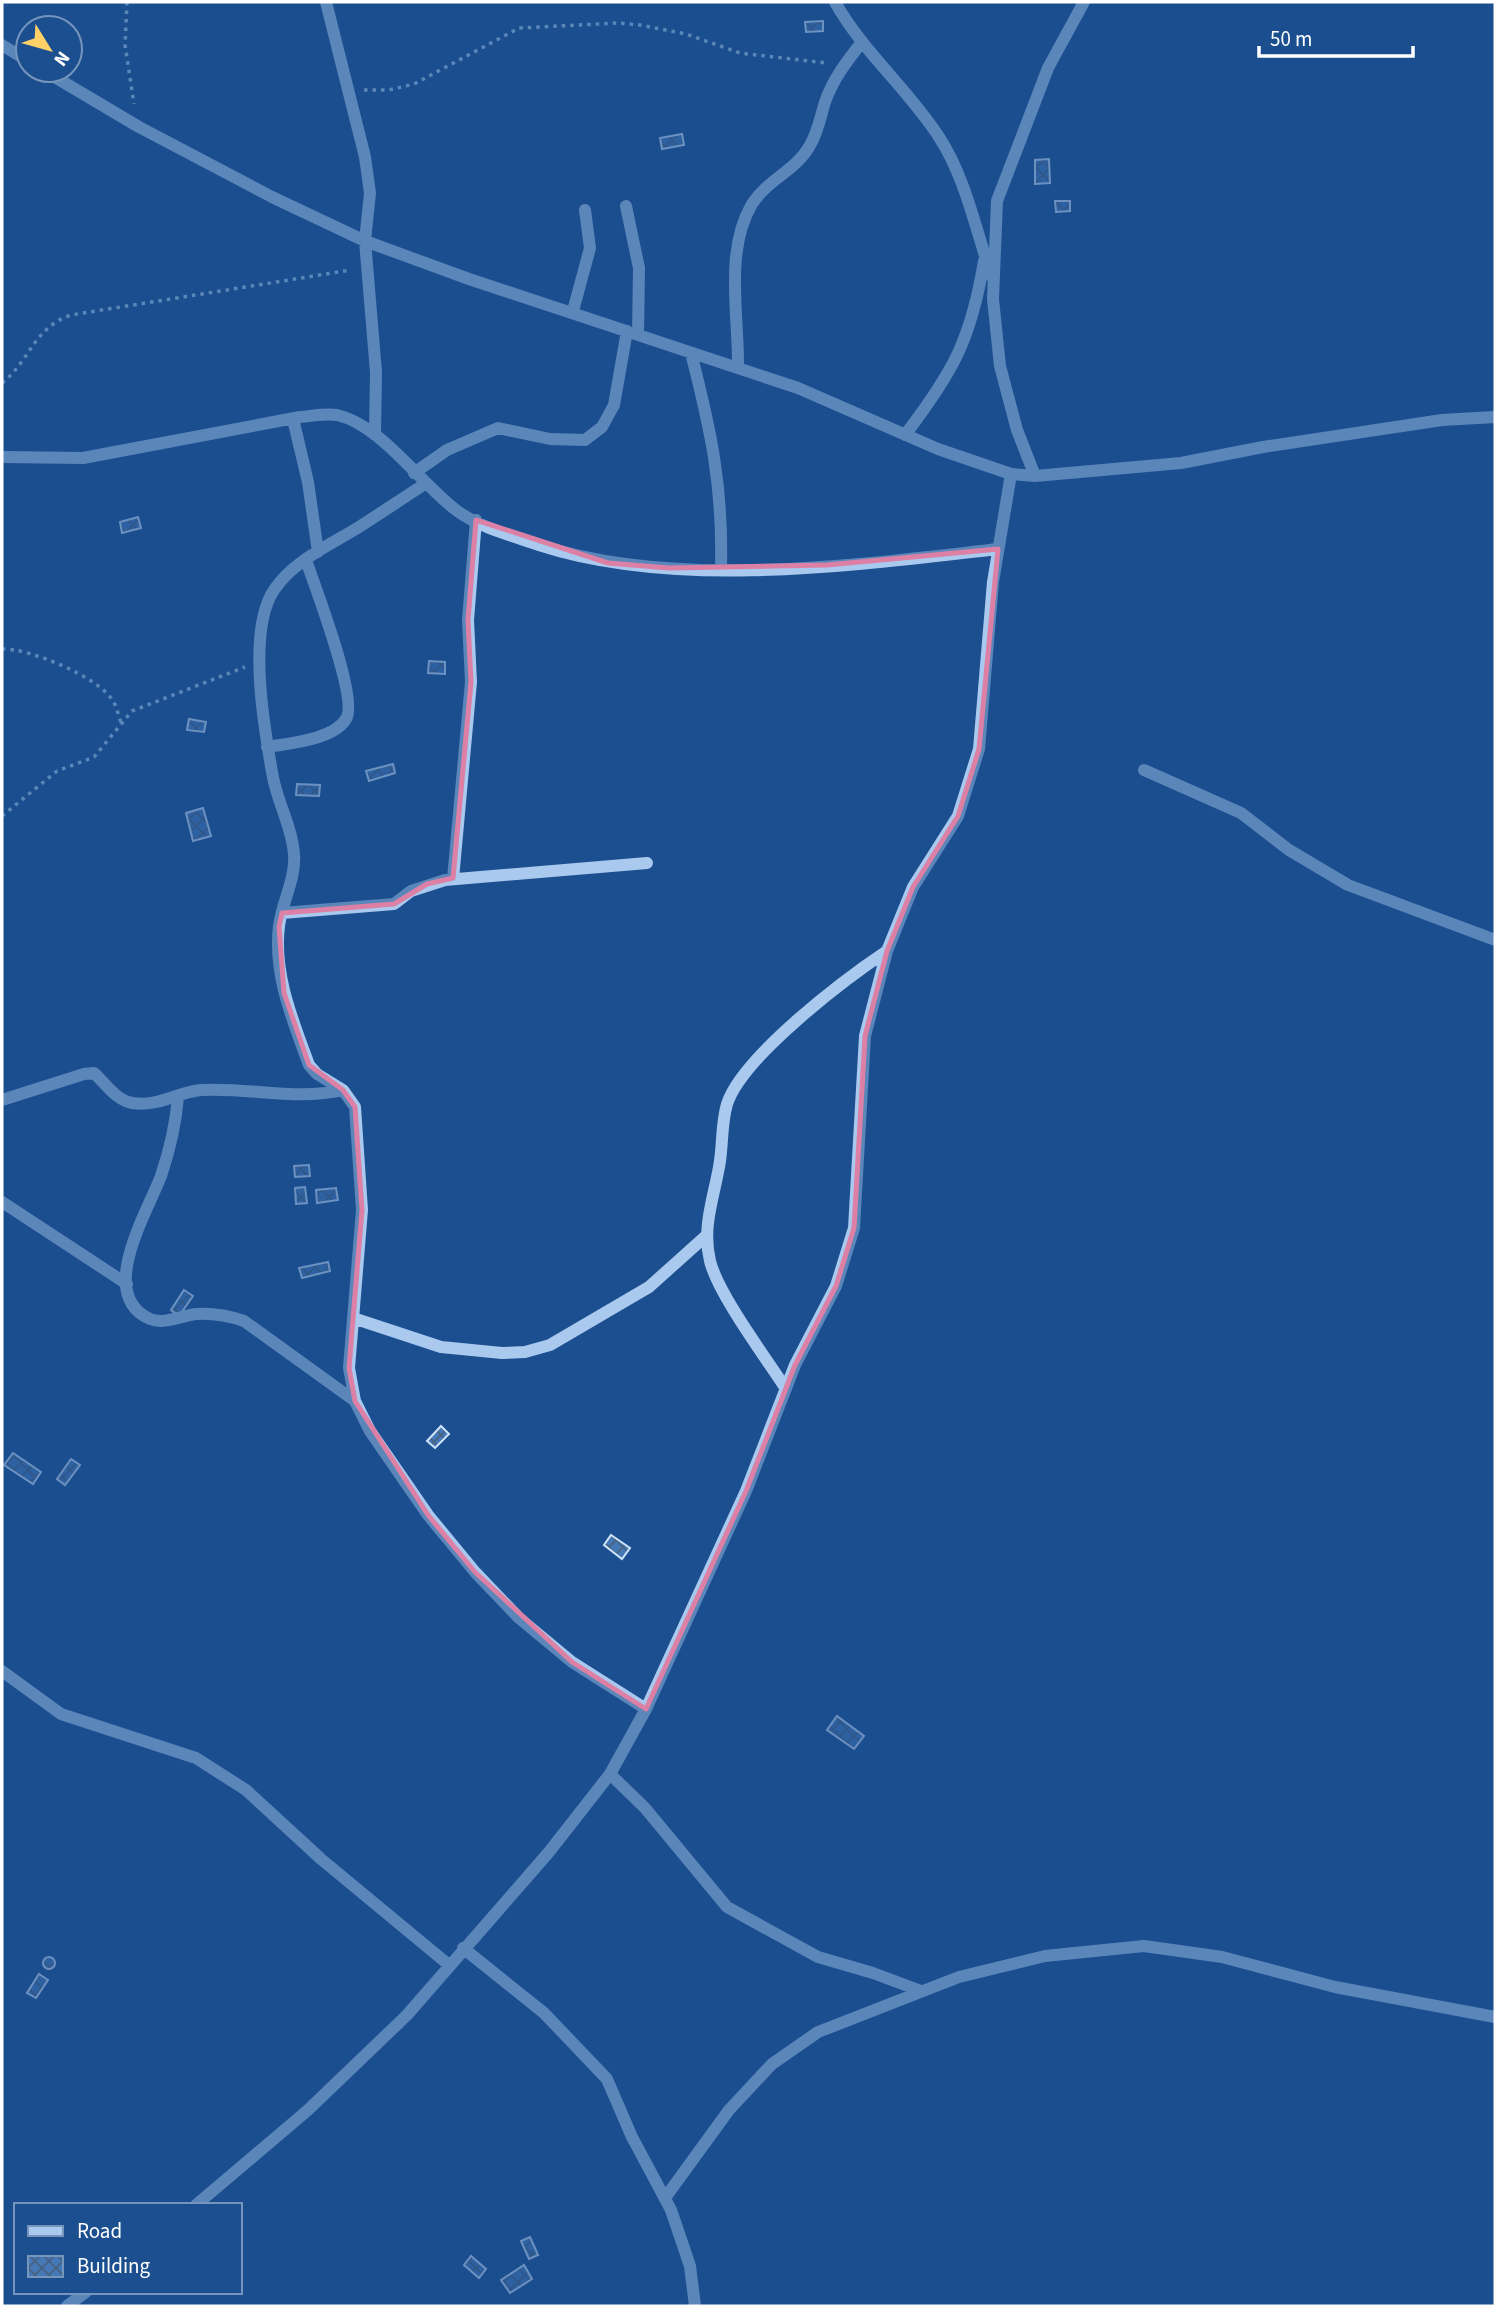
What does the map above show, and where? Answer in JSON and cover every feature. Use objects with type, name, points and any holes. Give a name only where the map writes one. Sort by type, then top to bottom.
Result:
[{"type":"street","points":[[326,2],[348,87],[370,193],[365,241],[376,372],[375,435]]},
{"type":"street","points":[[835,2],[862,42],[940,138],[958,174],[994,284]]},
{"type":"street","points":[[1035,476],[1017,430],[1000,366],[994,284],[997,201],[1048,68],[1084,2]]},
{"type":"street","points":[[738,369],[736,296],[738,242],[743,226],[752,204],[769,184],[803,158],[820,124],[834,81],[862,42]]},
{"type":"street","points":[[67,84],[139,127],[272,197],[365,241],[469,279],[798,388],[905,435],[1011,474],[1035,476],[1181,463],[1263,447],[1442,420],[1495,417]]},
{"type":"street","points":[[414,473],[447,450],[498,428],[550,439],[585,440],[603,427],[614,405],[632,333],[639,268],[626,206]]},
{"type":"street","points":[[573,312],[590,248],[585,210]]},
{"type":"street","points":[[905,435],[957,359],[971,326],[985,258]]},
{"type":"street","points":[[691,353],[714,444],[723,513],[722,568]]},
{"type":"street","points":[[2,457],[83,458],[293,419],[335,415],[355,422],[375,435],[459,513],[541,545],[608,563],[722,568],[827,565],[998,549]]},
{"type":"street","points":[[293,419],[308,482],[318,552]]},
{"type":"street","points":[[198,2203],[308,2110],[407,2015],[549,1852],[610,1774],[646,1709],[746,1491],[786,1389],[836,1286],[854,1228],[865,1036],[887,951],[913,887],[958,816],[979,749],[998,549],[1011,474]]},
{"type":"street","points":[[425,484],[306,560],[272,592],[260,659],[259,694],[267,747],[274,786],[294,855],[282,913],[278,953],[284,993],[309,1065],[317,1074],[343,1090],[355,1107],[362,1210],[349,1368],[355,1401],[370,1432],[428,1515],[475,1572],[519,1618],[572,1662],[646,1709]]},
{"type":"street","points":[[453,879],[470,695],[468,620],[476,520]]},
{"type":"street","points":[[267,747],[332,731],[346,719],[351,706],[339,658],[306,560]]},
{"type":"street","points":[[1144,770],[1241,813],[1289,850],[1348,885],[1495,940]]},
{"type":"street","points":[[282,913],[394,904],[427,884],[453,879],[648,863]]},
{"type":"street","points":[[786,1389],[724,1291],[710,1263],[706,1226],[720,1166],[727,1104],[739,1083],[764,1054],[821,1000],[887,951]]},
{"type":"street","points":[[2,1100],[85,1073],[94,1073],[119,1098],[130,1102],[162,1103],[203,1090],[292,1094],[343,1090]]},
{"type":"street","points":[[178,1097],[165,1163],[130,1253],[128,1301],[151,1319],[161,1322],[197,1314],[225,1314],[244,1321],[355,1401]]},
{"type":"street","points":[[2,1202],[127,1284]]},
{"type":"street","points":[[353,1318],[441,1347],[502,1353],[524,1352],[550,1345],[649,1287],[707,1236]]},
{"type":"street","points":[[2,1671],[61,1714],[196,1758],[246,1790],[340,1875],[449,1965]]},
{"type":"street","points":[[610,1774],[645,1808],[727,1908],[818,1957],[921,1991]]},
{"type":"street","points":[[665,2198],[729,2109],[772,2064],[818,2032],[959,1977],[1045,1956],[1144,1946],[1222,1957],[1335,1987],[1495,2017]]},
{"type":"street","points":[[463,1948],[544,2013],[607,2079],[632,2137],[665,2198],[690,2266],[695,2306]]},
{"type":"street","points":[[67,2306],[83,2294]]},
{"type":"path","points":[[127,2],[124,45],[139,127]]},
{"type":"path","points":[[348,87],[389,90],[414,84],[519,27],[618,23],[640,25],[686,34],[740,53],[807,63],[845,64]]},
{"type":"path","points":[[2,383],[27,355],[40,333],[49,325],[71,315],[303,276],[369,269]]},
{"type":"path","points":[[2,649],[16,649],[65,667],[100,687],[113,701],[121,723]]},
{"type":"path","points":[[2,816],[57,771],[94,757],[132,711],[238,671],[260,659]]},
{"type":"highlighted area","points":[[476,520],[608,563],[669,568],[827,565],[998,549],[979,749],[958,816],[913,887],[887,951],[865,1036],[854,1228],[836,1286],[795,1365],[746,1491],[646,1709],[572,1662],[475,1572],[428,1515],[355,1401],[349,1368],[362,1210],[355,1107],[343,1090],[309,1065],[284,993],[279,927],[282,913],[394,904],[427,884],[453,878],[471,682],[468,620]]},
{"type":"building","points":[[823,21],[823,31],[806,32],[805,22]]},
{"type":"building","points":[[682,134],[684,145],[662,149],[660,138]]},
{"type":"building","points":[[1049,159],[1050,183],[1035,184],[1035,160]]},
{"type":"building","points":[[1055,201],[1070,201],[1070,211],[1056,212]]},
{"type":"building","points":[[138,517],[141,528],[122,533],[120,522]]},
{"type":"building","points":[[429,661],[445,662],[445,674],[428,673]]},
{"type":"building","points":[[189,719],[206,722],[204,732],[187,730]]},
{"type":"building","points":[[393,764],[395,773],[369,781],[366,771]]},
{"type":"building","points":[[297,784],[320,785],[319,796],[296,795]]},
{"type":"building","points":[[203,808],[211,836],[193,841],[186,813]]},
{"type":"building","points":[[309,1165],[310,1176],[295,1177],[294,1166]]},
{"type":"building","points":[[305,1187],[307,1203],[296,1204],[295,1188]]},
{"type":"building","points":[[336,1188],[338,1200],[317,1203],[316,1190]]},
{"type":"building","points":[[328,1262],[330,1271],[302,1278],[299,1268]]},
{"type":"building","points":[[184,1290],[193,1296],[179,1316],[171,1310]]},
{"type":"building","points":[[441,1426],[449,1434],[435,1448],[427,1441]]},
{"type":"building","points":[[13,1453],[41,1472],[33,1484],[4,1465]]},
{"type":"building","points":[[71,1459],[80,1465],[65,1485],[57,1479]]},
{"type":"building","points":[[611,1535],[630,1548],[622,1559],[604,1545]]},
{"type":"building","points":[[837,1716],[864,1736],[854,1749],[827,1730]]},
{"type":"building","points":[[49,1957],[55,1963],[49,1969],[43,1963]]},
{"type":"building","points":[[39,1974],[48,1980],[36,1998],[27,1993]]},
{"type":"building","points":[[530,2237],[538,2255],[529,2259],[521,2241]]},
{"type":"building","points":[[471,2256],[486,2269],[479,2278],[464,2265]]},
{"type":"building","points":[[524,2265],[532,2279],[510,2293],[501,2280]]}]
